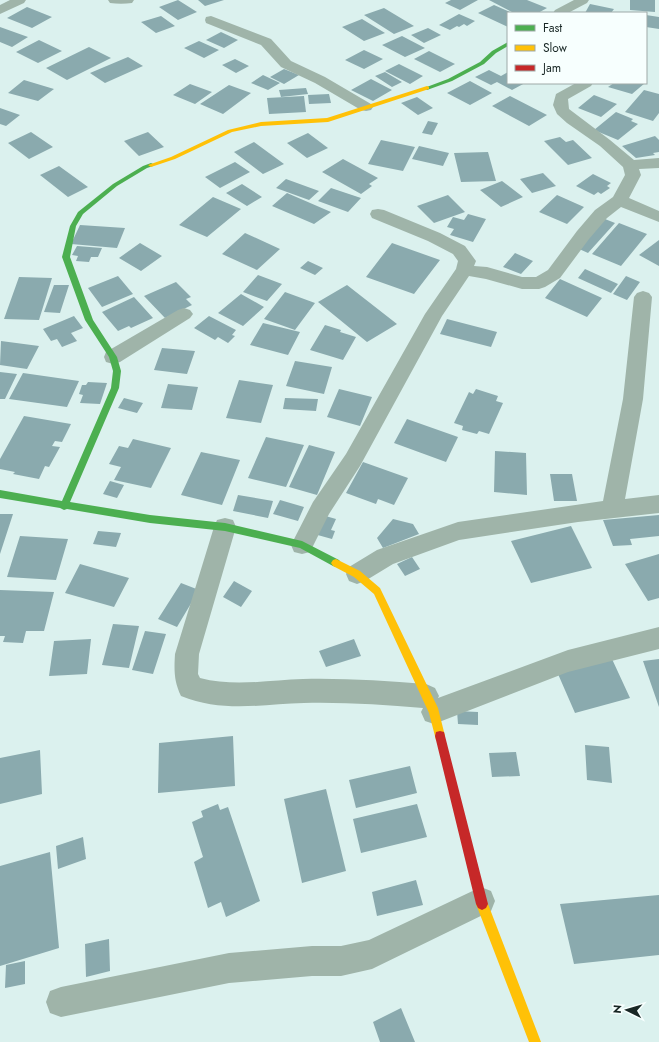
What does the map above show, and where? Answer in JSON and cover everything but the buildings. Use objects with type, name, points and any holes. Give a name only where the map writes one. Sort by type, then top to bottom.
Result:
[{"type":"street","points":[[0,10],[20,0]]},
{"type":"street","points":[[114,0],[128,0]]},
{"type":"street","points":[[561,12],[583,0]]},
{"type":"street","points":[[211,20],[266,42],[286,64],[320,80],[366,107]]},
{"type":"street","points":[[64,506],[115,388],[117,371],[113,358],[89,320],[66,258],[73,226],[80,214],[115,185],[145,168],[174,158],[230,131],[261,124],[328,120],[450,80],[482,63],[494,52],[507,45]]},
{"type":"street","points":[[464,270],[487,273],[522,283],[539,283],[554,274],[583,234],[601,214],[620,200],[633,175],[630,165],[605,143],[572,120],[562,111],[560,105],[561,97],[584,84]]},
{"type":"street","points":[[630,165],[659,163]]},
{"type":"street","points":[[620,200],[659,217]]},
{"type":"street","points":[[302,545],[321,508],[353,460],[434,314],[464,270],[467,261],[459,250],[434,237],[378,214]]},
{"type":"street","points":[[612,509],[633,399],[643,297]]},
{"type":"street","points":[[113,358],[184,314]]},
{"type":"street","points":[[0,494],[64,506],[150,519],[225,527],[302,545],[357,574],[377,591],[430,704],[481,901],[535,1042]]},
{"type":"street","points":[[357,574],[385,557],[458,531],[612,509],[659,504]]},
{"type":"street","points":[[225,527],[187,654],[186,674],[190,688],[211,693],[252,695],[303,691],[351,691],[430,704],[568,662],[659,638]]},
{"type":"street","points":[[61,1002],[229,968],[312,961],[341,961],[372,954],[481,901]]},
{"type":"traffic: fast","points":[[427,88],[450,80],[482,63],[494,52],[507,45]]},
{"type":"traffic: fast","points":[[64,506],[115,388],[117,371],[113,357],[89,320],[66,257],[73,226],[80,213],[115,185],[151,165]]},
{"type":"traffic: fast","points":[[0,494],[150,519],[225,527],[302,545],[336,563]]},
{"type":"traffic: slow","points":[[151,165],[173,158],[230,131],[261,124],[328,120],[427,88]]},
{"type":"traffic: slow","points":[[336,563],[357,574],[377,591],[434,712],[440,736]]},
{"type":"traffic: slow","points":[[482,904],[535,1042]]},
{"type":"traffic: jam","points":[[440,736],[482,904]]}]
